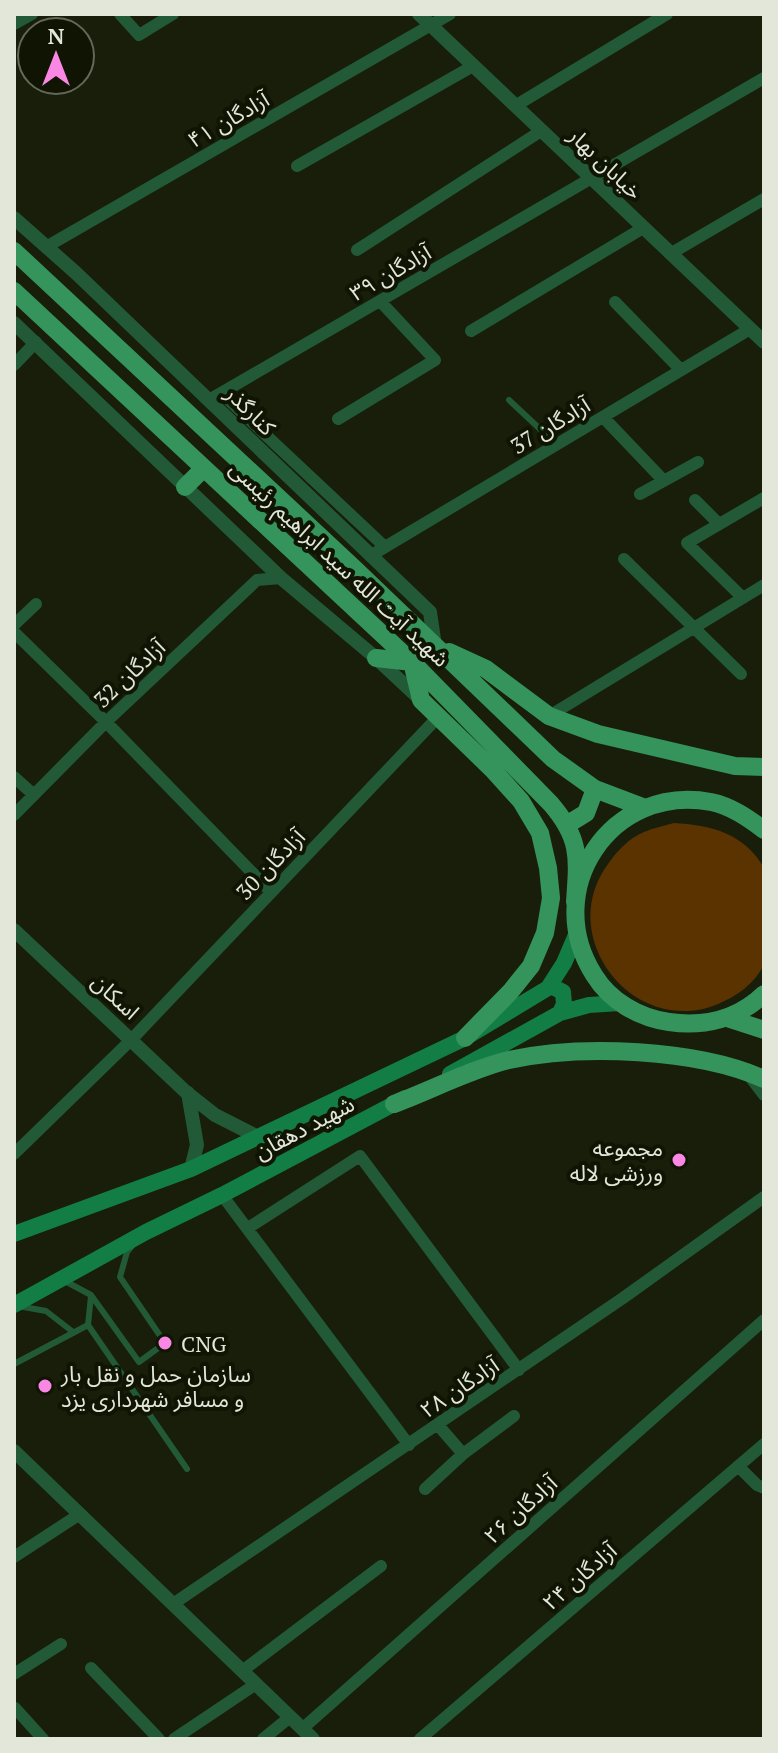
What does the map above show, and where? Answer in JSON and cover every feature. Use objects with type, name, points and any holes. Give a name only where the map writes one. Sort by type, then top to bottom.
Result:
[{"type":"main road","name":"شهید آیت الله سید ابراهیم رئیسی","points":[[14,251],[553,759],[595,789],[645,808]]},
{"type":"main road","name":"شهید آیت الله سید ابراهیم رئیسی","points":[[14,291],[412,662],[568,824],[578,859],[575,902]]},
{"type":"main road","points":[[185,487],[204,468]]},
{"type":"main road","points":[[435,646],[486,669],[549,716],[598,734],[659,750],[735,766],[764,767]]},
{"type":"main road","points":[[376,658],[412,662],[421,700],[521,801],[540,833],[551,898],[545,933],[531,966],[465,1038]]},
{"type":"main road","points":[[568,824],[586,813],[595,789]]},
{"type":"main road","points":[[764,830],[743,814],[712,802],[678,800],[645,808],[619,823],[597,845],[582,872],[575,902],[576,935],[585,961],[600,984],[620,1003],[653,1020],[690,1025],[727,1018],[754,1004],[764,994]]},
{"type":"main road","points":[[743,814],[764,815]]},
{"type":"main road","name":"شهید دهقان","points":[[14,1234],[191,1169],[465,1038],[548,988],[564,963],[576,935]]},
{"type":"main road","points":[[548,988],[563,992],[564,1004],[560,1013]]},
{"type":"main road","name":"شهید دهقان","points":[[14,1305],[560,1013],[589,1005],[620,1003]]},
{"type":"main road","points":[[727,1018],[764,1030]]},
{"type":"main road","points":[[394,1104],[507,1061],[548,1054],[652,1053],[746,1071],[764,1079]]},
{"type":"street","points":[[14,24],[32,14]]},
{"type":"street","points":[[120,14],[139,35],[173,14]]},
{"type":"street","name":"خیابان بهار","points":[[419,14],[759,336]]},
{"type":"street","name":"آزادگان ۴۱","points":[[46,247],[450,14]]},
{"type":"street","points":[[515,106],[667,14]]},
{"type":"street","points":[[297,166],[473,66]]},
{"type":"street","name":"آزادگان ۳۹","points":[[215,397],[764,78]]},
{"type":"street","points":[[357,250],[541,131]]},
{"type":"street","points":[[670,254],[764,199]]},
{"type":"street","name":"کنارگذر","points":[[14,218],[215,397],[370,556],[430,612],[435,646]]},
{"type":"street","points":[[471,331],[643,228]]},
{"type":"street","points":[[338,419],[435,360],[380,301]]},
{"type":"street","points":[[615,302],[681,370]]},
{"type":"street","points":[[14,323],[281,578],[421,700]]},
{"type":"street","name":"آزادگان 37","points":[[370,556],[681,370],[759,336]]},
{"type":"street","points":[[14,365],[36,342]]},
{"type":"street","points":[[215,397],[385,547]]},
{"type":"street","points":[[603,417],[664,481]]},
{"type":"street","points":[[640,494],[698,462]]},
{"type":"street","points":[[743,598],[687,543],[764,498]]},
{"type":"street","points":[[695,500],[719,524]]},
{"type":"street","points":[[624,559],[741,674]]},
{"type":"street","name":"آزادگان 32","points":[[14,815],[106,722],[257,580],[281,578]]},
{"type":"street","points":[[549,716],[764,585]]},
{"type":"street","points":[[14,625],[36,604]]},
{"type":"street","points":[[14,632],[271,892]]},
{"type":"street","name":"آزادگان 30","points":[[14,1154],[131,1040],[439,716]]},
{"type":"street","points":[[14,777],[34,795]]},
{"type":"street","name":"اسکان","points":[[14,930],[187,1093],[215,1115],[260,1138]]},
{"type":"street","points":[[746,1071],[764,1095]]},
{"type":"street","points":[[187,1093],[197,1145],[191,1169]]},
{"type":"street","points":[[248,1228],[360,1156],[519,1370]]},
{"type":"street","points":[[222,1195],[409,1445]]},
{"type":"street","name":"۲۸ آزادگان","points":[[173,1604],[519,1370],[764,1197]]},
{"type":"street","name":"۲۶ آزادگان","points":[[308,1734],[764,1320]]},
{"type":"street","points":[[425,1489],[463,1454],[514,1416]]},
{"type":"street","points":[[438,1425],[463,1454]]},
{"type":"street","name":"۲۴ آزادگان","points":[[420,1739],[764,1444]]},
{"type":"street","points":[[14,1451],[308,1734]]},
{"type":"street","points":[[738,1466],[764,1488]]},
{"type":"street","points":[[14,1557],[80,1514]]},
{"type":"street","points":[[242,1671],[381,1566]]},
{"type":"street","points":[[15,1672],[61,1644]]},
{"type":"street","points":[[91,1668],[159,1739]]},
{"type":"street","points":[[174,1739],[256,1684]]},
{"type":"street","points":[[15,1708],[43,1739]]},
{"type":"street","points":[[263,1739],[290,1717]]},
{"type":"lane","points":[[509,400],[557,444]]},
{"type":"lane","points":[[63,1280],[91,1295],[139,1362],[165,1343],[120,1277],[127,1252],[146,1232]]},
{"type":"lane","points":[[91,1295],[88,1325],[187,1469]]},
{"type":"lane","points":[[14,1305],[46,1311],[73,1332]]},
{"type":"lane","points":[[14,1364],[88,1325]]},
{"type":"shaded area","points":[[674,823],[725,833],[747,846],[764,868],[764,965],[750,984],[732,997],[718,1004],[687,1011],[658,1007],[632,994],[611,974],[597,950],[591,922],[594,892],[615,854],[639,835]]},
{"type":"place","name":"مجموعه ورزشی لاله","points":[[679,1160]]},
{"type":"place","name":"CNG","points":[[165,1343]]},
{"type":"place","name":"سازمان حمل و نقل بار و مسافر شهرداری یزد","points":[[45,1386]]}]
